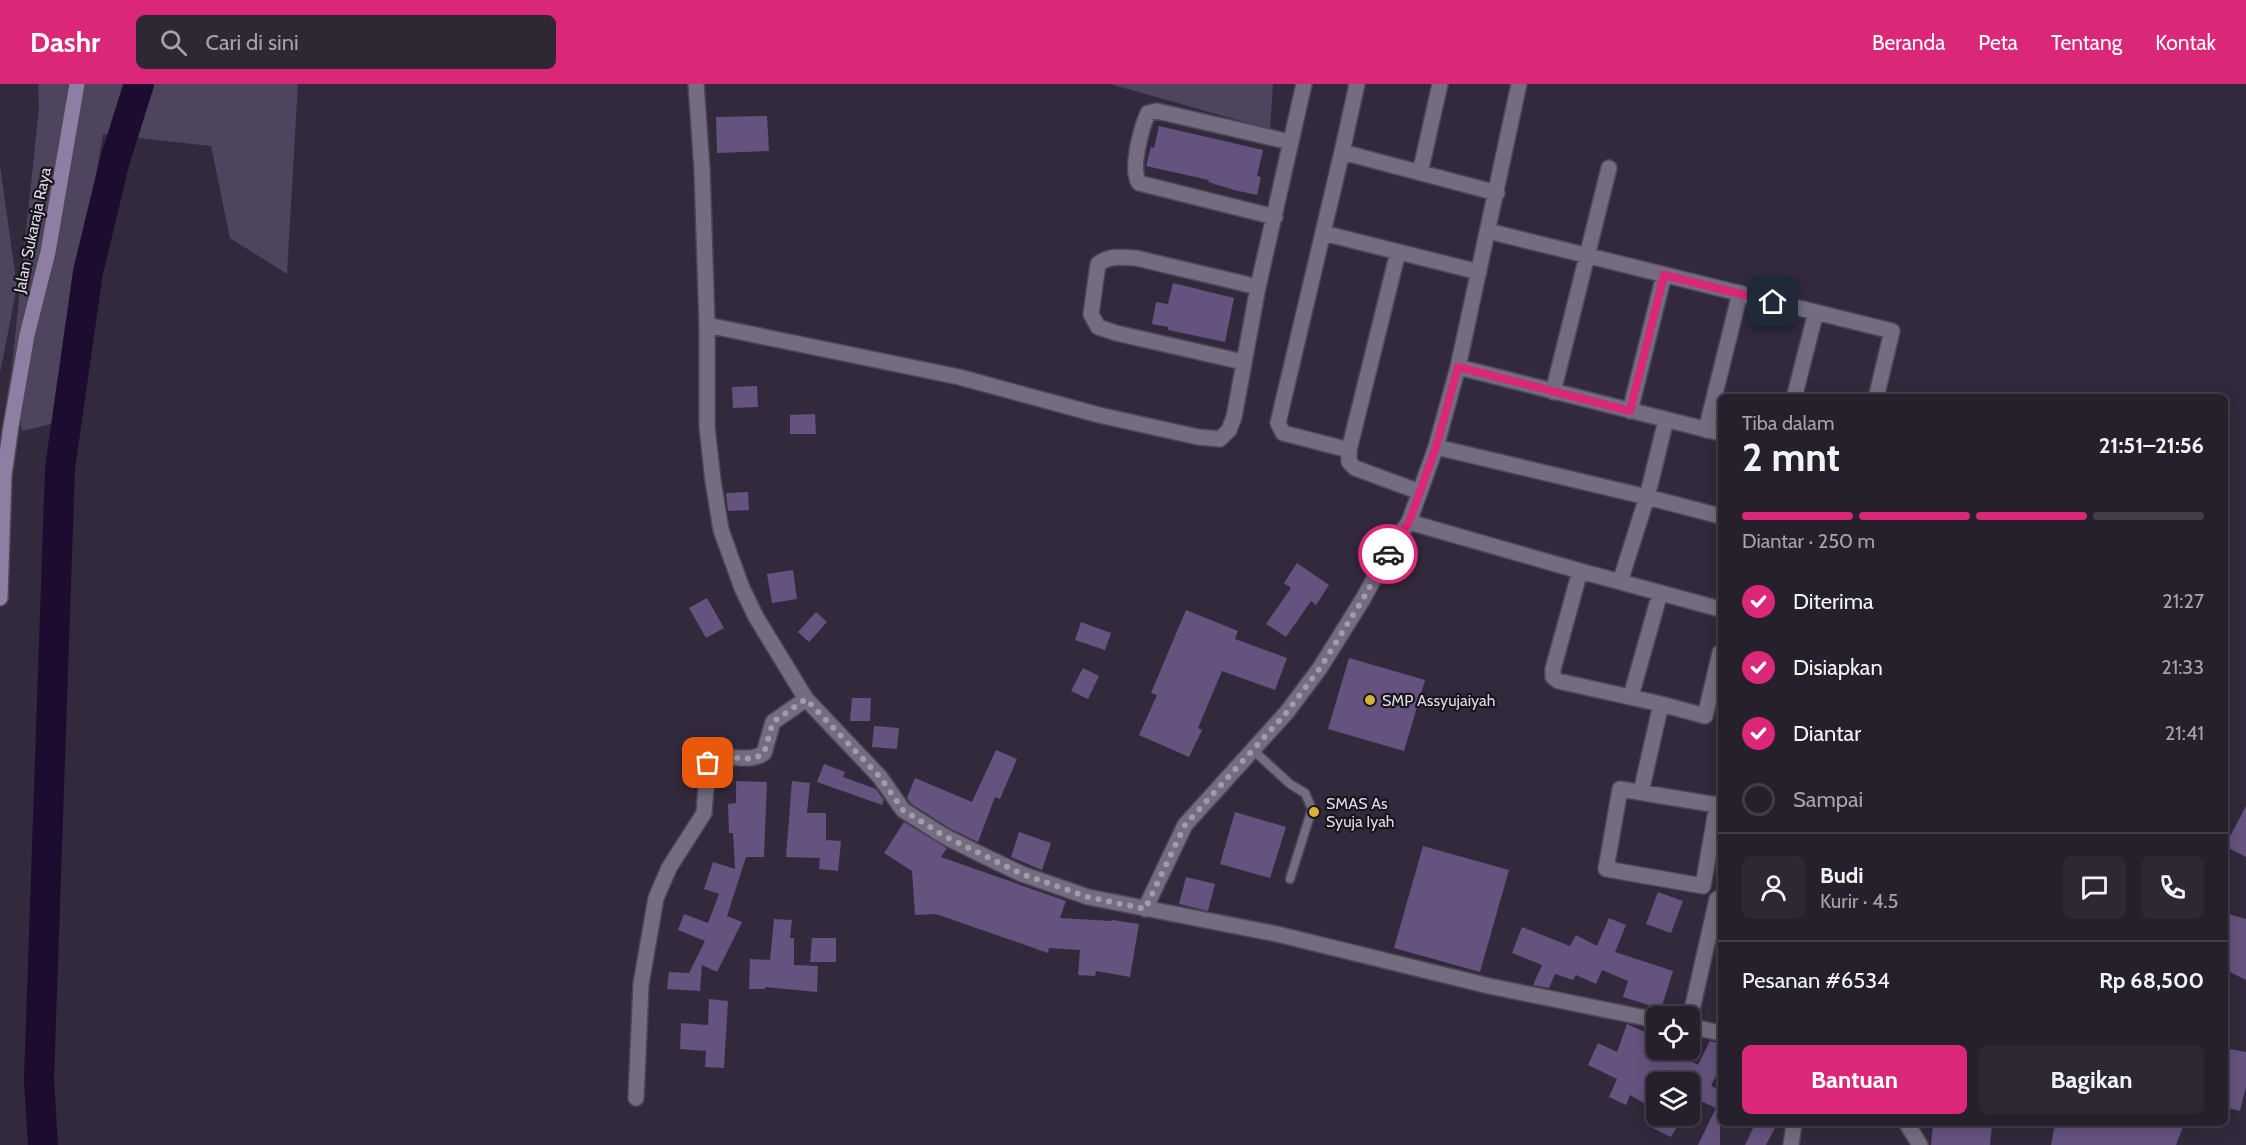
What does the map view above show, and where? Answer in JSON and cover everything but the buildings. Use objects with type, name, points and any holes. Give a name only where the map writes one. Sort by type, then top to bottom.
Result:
[{"type":"street","name":"Jalan Sukaraja Raya","points":[[0,598],[4,475],[11,426],[27,335],[48,252],[77,84]]},
{"type":"street","points":[[696,84],[702,169],[707,325],[707,427],[712,481],[721,530],[742,588],[756,617],[806,699],[880,777],[903,810],[984,856],[1022,874],[1088,897],[1277,934],[1489,986],[1646,1018]]},
{"type":"street","points":[[707,325],[960,377],[1099,415],[1198,437],[1220,439],[1229,430],[1234,417],[1258,287],[1304,84]]},
{"type":"street","points":[[1349,450],[1283,433],[1278,423],[1357,84]]},
{"type":"street","points":[[1420,173],[1440,84]]},
{"type":"street","points":[[1145,909],[1185,825],[1254,751],[1320,668],[1363,599],[1394,542],[1409,522],[1436,447],[1458,367],[1519,84]]},
{"type":"street","points":[[1275,217],[1139,183],[1136,177],[1136,166],[1143,125],[1148,113],[1157,111],[1290,142]]},
{"type":"street","points":[[1342,152],[1497,193]]},
{"type":"street","points":[[1553,392],[1609,168]]},
{"type":"street","points":[[1488,231],[1892,331],[1877,394]]},
{"type":"street","points":[[1323,233],[1479,272]]},
{"type":"street","points":[[1398,252],[1349,450],[1349,462],[1355,468],[1420,492]]},
{"type":"street","points":[[1244,362],[1098,327],[1091,314],[1098,264],[1105,259],[1118,256],[1136,258],[1258,287]]},
{"type":"street","points":[[1630,411],[1664,275]]},
{"type":"street","points":[[1720,394],[1740,293]]},
{"type":"street","points":[[1795,394],[1816,312]]},
{"type":"street","points":[[1458,367],[1713,432],[1718,406]]},
{"type":"street","points":[[1620,582],[1647,497],[1666,420]]},
{"type":"street","points":[[1436,447],[1718,515]]},
{"type":"street","points":[[1409,522],[1580,572],[1718,608]]},
{"type":"street","points":[[1580,572],[1553,669],[1553,677],[1558,681],[1630,696],[1718,719]]},
{"type":"street","points":[[1630,696],[1660,593]]},
{"type":"street","points":[[1705,716],[1718,661]]},
{"type":"street","points":[[636,1098],[641,984],[654,906],[669,868],[704,813],[708,760],[748,758],[764,753],[773,722],[806,699]]},
{"type":"street","points":[[1641,792],[1661,704]]},
{"type":"street","points":[[1620,789],[1641,792],[1718,805],[1703,886],[1606,869],[1620,789]]},
{"type":"street","points":[[1693,1006],[1717,899]]},
{"type":"street","points":[[1700,1028],[1718,1032]]},
{"type":"street","points":[[1791,1145],[1794,1126]]},
{"type":"street","points":[[1908,1126],[1920,1145]]},
{"type":"lane","points":[[1254,751],[1290,784],[1305,793],[1312,809],[1290,879]]},
{"type":"shaded area","points":[[38,84],[298,84],[287,274],[230,238],[211,146],[103,134],[55,423],[22,431],[12,365],[39,108]]},
{"type":"shaded area","points":[[1110,84],[1273,84],[1270,129],[1269,129]]},
{"type":"shaded area","points":[[0,166],[17,286],[0,373]]},
{"type":"waterway","points":[[43,1145],[39,1080],[60,468],[88,272],[115,160],[139,84]]},
{"type":"way so far","points":[[708,763],[708,760],[713,758],[757,758],[764,753],[773,722],[806,699],[880,777],[903,810],[944,836],[1022,874],[1088,897],[1145,909],[1185,825],[1254,751],[1320,668],[1388,554]]},
{"type":"place","name":"SMP Assyujaiyah","points":[[1370,700]]},
{"type":"place","name":"SMAS As Syuja Iyah","points":[[1314,812]]},
{"type":"route","points":[[1388,554],[1409,522],[1436,447],[1458,367],[1630,411],[1664,275],[1773,302]]}]
